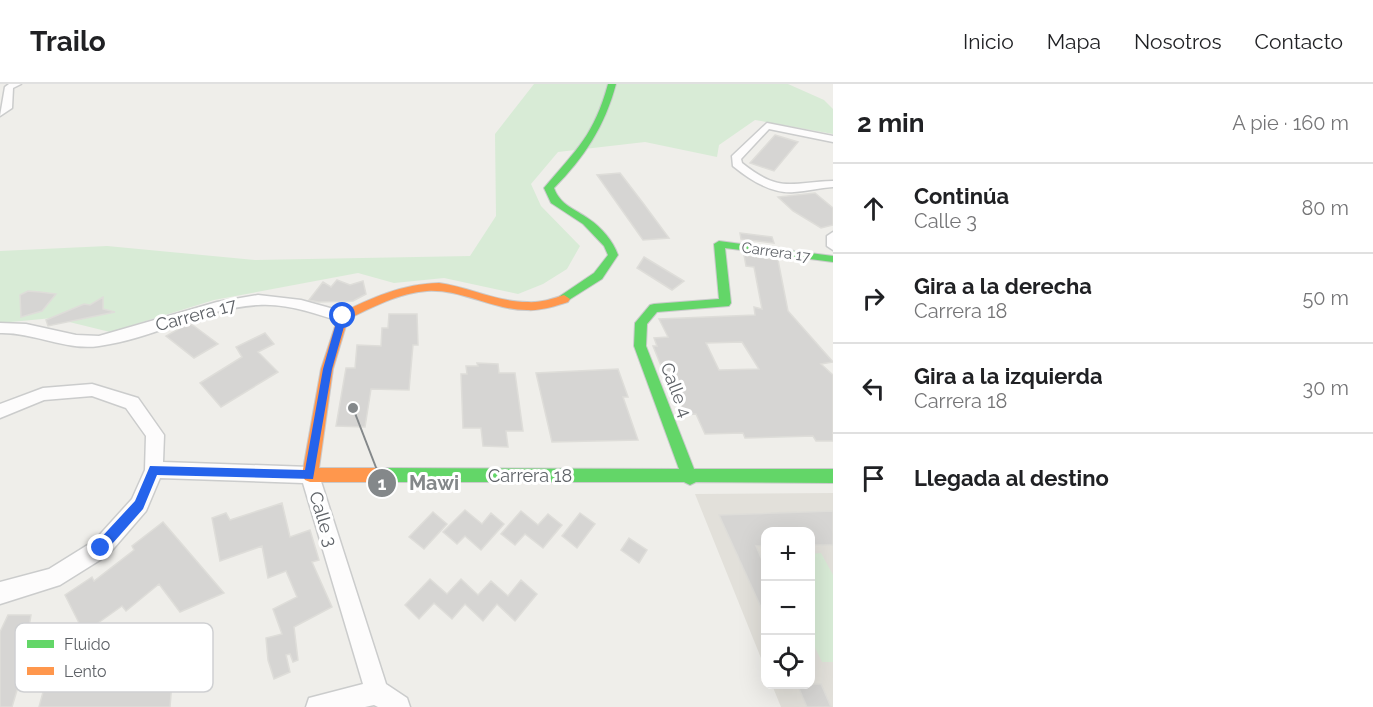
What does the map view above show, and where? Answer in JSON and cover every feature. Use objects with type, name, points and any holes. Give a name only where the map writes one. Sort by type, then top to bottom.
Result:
[{"type":"street","points":[[0,113],[7,108],[9,87],[17,84]]},
{"type":"street","points":[[343,316],[377,300],[429,287],[472,292],[523,307],[570,296],[601,276],[613,255],[609,245],[587,222],[554,201],[549,188],[588,149],[607,113],[612,84]]},
{"type":"street","points":[[833,139],[766,126],[736,158],[737,164],[745,171],[780,188],[791,189],[833,184]]},
{"type":"street","points":[[833,236],[833,246]]},
{"type":"street","name":"Carrera 17","points":[[648,315],[654,308],[725,303],[719,244],[833,260]]},
{"type":"street","name":"Carrera 17","points":[[0,328],[32,329],[96,342],[220,305],[258,300],[290,303],[343,316]]},
{"type":"street","name":"Calle 4","points":[[648,315],[641,323],[640,346],[690,477]]},
{"type":"street","name":"Calle 3","points":[[343,316],[327,369],[310,475],[377,692]]},
{"type":"street","points":[[0,411],[43,394],[92,390],[132,403],[155,435],[154,470],[139,505],[101,548],[52,578],[0,593]]},
{"type":"street","name":"Carrera 18","points":[[154,470],[310,475],[833,476]]},
{"type":"street","points":[[318,707],[377,692],[398,707]]},
{"type":"shaded area","points":[[833,493],[833,707],[781,707],[774,689],[815,689],[815,527],[761,527],[761,658],[695,494]]},
{"type":"green space","points":[[534,84],[788,84],[824,100],[833,109],[833,134],[755,120],[719,145],[717,157],[645,142],[558,152],[531,184],[541,206],[580,246],[567,269],[543,284],[518,294],[444,278],[394,283],[358,273],[214,300],[110,332],[53,318],[0,323],[0,251],[107,246],[255,260],[470,256],[496,216],[495,134]]},
{"type":"green space","points":[[821,553],[833,575],[833,662],[822,662],[815,647],[815,554]]},
{"type":"building","points":[[775,135],[798,142],[774,171],[750,163]]},
{"type":"building","points":[[620,173],[669,238],[643,240],[597,175]]},
{"type":"building","points":[[815,193],[833,208],[833,225],[821,228],[793,211],[778,197]]},
{"type":"building","points":[[740,233],[772,237],[774,243],[741,239]]},
{"type":"building","points":[[744,255],[778,260],[788,311],[833,362],[821,364],[833,375],[833,441],[816,441],[813,436],[745,438],[743,433],[705,434],[696,414],[685,415],[676,393],[672,393],[653,346],[657,346],[654,338],[668,337],[659,319],[755,315],[754,307],[762,309],[754,267],[746,266]],"holes":[[[742,342],[759,369],[719,370],[706,343]]]},
{"type":"building","points":[[644,257],[684,281],[672,290],[637,268]]},
{"type":"building","points":[[337,280],[350,285],[363,281],[366,294],[353,301],[309,300],[323,282],[331,287]]},
{"type":"building","points":[[28,291],[56,294],[42,311],[21,317],[20,295]]},
{"type":"building","points":[[103,297],[103,309],[115,312],[48,326],[46,320],[84,304],[90,305]]},
{"type":"building","points":[[389,314],[417,314],[418,345],[413,345],[409,390],[371,389],[365,427],[336,426],[346,368],[355,368],[357,345],[381,346],[382,328],[388,328]]},
{"type":"building","points":[[189,323],[218,344],[194,358],[166,336]]},
{"type":"building","points":[[265,333],[274,344],[258,352],[278,372],[221,407],[200,383],[242,357],[236,347]]},
{"type":"building","points":[[477,363],[498,364],[499,373],[515,373],[523,431],[506,431],[508,447],[483,446],[481,428],[463,428],[461,374],[467,374],[466,366],[478,366]]},
{"type":"building","points":[[618,369],[628,397],[623,397],[638,440],[552,442],[536,373]]},
{"type":"building","points":[[282,503],[290,537],[310,530],[319,560],[312,562],[332,607],[294,627],[298,660],[293,662],[290,654],[286,655],[290,672],[274,679],[268,660],[266,638],[282,634],[273,609],[297,597],[286,571],[268,578],[262,546],[220,561],[212,518],[226,513],[230,520]]},
{"type":"building","points":[[465,510],[482,524],[491,513],[504,524],[481,550],[465,536],[457,544],[443,532]]},
{"type":"building","points":[[521,511],[538,525],[548,514],[562,525],[543,548],[525,534],[515,545],[501,534]]},
{"type":"building","points":[[833,511],[833,545],[815,545],[815,527],[761,527],[761,546],[756,546],[761,558],[761,607],[719,515]]},
{"type":"building","points":[[433,512],[447,524],[424,549],[409,537]]},
{"type":"building","points":[[580,513],[595,524],[577,548],[562,536]]},
{"type":"building","points":[[163,522],[224,593],[180,612],[159,584],[126,611],[122,606],[98,623],[79,623],[65,595],[92,577],[94,581],[134,550],[132,546]]},
{"type":"building","points":[[629,538],[647,550],[639,563],[621,550]]},
{"type":"building","points":[[430,579],[447,594],[461,579],[478,595],[491,581],[508,596],[521,580],[537,594],[515,621],[497,604],[483,621],[465,604],[452,619],[434,603],[419,619],[405,605]]},
{"type":"building","points":[[8,615],[31,615],[30,623],[15,623],[16,692],[12,707],[0,707],[0,632]]},
{"type":"building","points":[[815,684],[821,684],[831,707],[807,707],[799,689],[815,689]]},
{"type":"building","points":[[43,692],[171,692],[170,707],[39,707]]},
{"type":"traffic: fast","points":[[564,299],[598,276],[613,255],[609,245],[587,222],[554,201],[549,188],[571,165],[589,141],[608,100],[612,84]]},
{"type":"traffic: fast","points":[[690,478],[640,346],[641,323],[654,308],[725,303],[719,244],[833,259]]},
{"type":"traffic: fast","points":[[382,475],[833,476]]},
{"type":"traffic: slow","points":[[382,475],[310,475],[327,369],[343,317],[389,296],[426,287],[456,289],[514,305],[545,305],[564,299]]},
{"type":"place","name":"Mawi","points":[[353,408]]},
{"type":"route","points":[[101,548],[139,505],[154,470],[310,475],[327,369],[343,316]]}]
